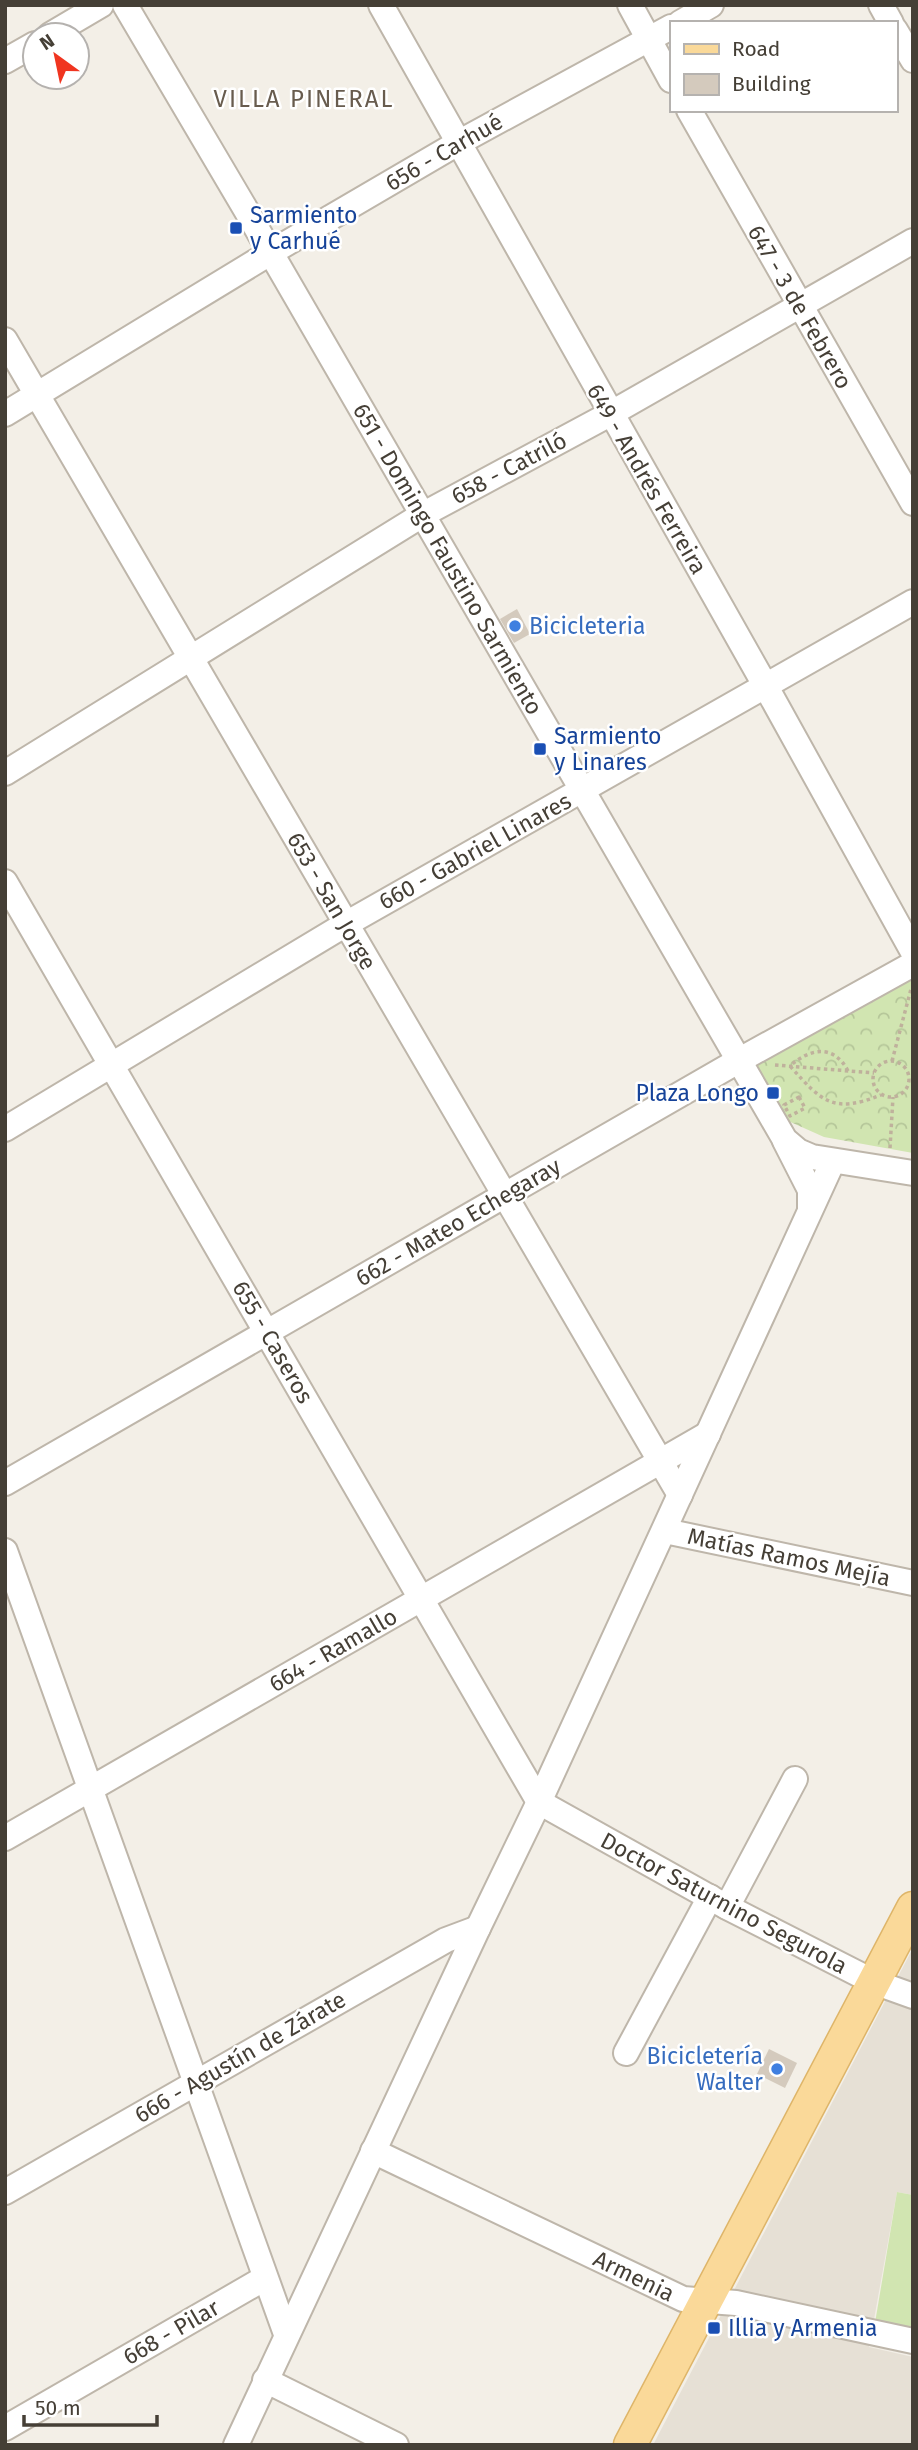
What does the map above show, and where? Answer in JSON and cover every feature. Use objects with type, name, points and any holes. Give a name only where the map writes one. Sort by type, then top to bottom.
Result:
[{"type":"main road","points":[[630,2445],[913,1908]]},
{"type":"street","points":[[74,21],[102,5]]},
{"type":"street","name":"651 - Domingo Faustino Sarmiento","points":[[125,5],[785,1140],[810,1190],[810,1209]]},
{"type":"street","name":"649 - Andrés Ferreira","points":[[381,5],[913,952]]},
{"type":"street","points":[[629,5],[670,78]]},
{"type":"street","points":[[683,21],[711,5]]},
{"type":"street","points":[[881,5],[890,21]]},
{"type":"street","name":"656 - Carhué","points":[[5,414],[270,253],[458,143],[670,28]]},
{"type":"street","points":[[897,33],[913,60]]},
{"type":"street","points":[[5,61],[21,52]]},
{"type":"street","name":"647 - 3 de Febrero","points":[[689,112],[913,503]]},
{"type":"street","name":"658 - Catriló","points":[[5,772],[191,660],[422,515],[610,414],[913,241]]},
{"type":"street","name":"653 - San Jorge","points":[[5,341],[661,1462]]},
{"type":"street","name":"660 - Gabriel Linares","points":[[5,1129],[346,924],[913,601]]},
{"type":"street","name":"655 - Caseros","points":[[5,883],[423,1598],[539,1802]]},
{"type":"street","name":"662 - Mateo Echegaray","points":[[5,1483],[738,1061],[913,964]]},
{"type":"street","points":[[785,1140],[798,1151],[833,1161],[901,1170]]},
{"type":"street","points":[[236,2445],[539,1802],[833,1161]]},
{"type":"street","name":"664 - Ramallo","points":[[5,1838],[708,1434]]},
{"type":"street","points":[[661,1462],[680,1495]]},
{"type":"street","name":"Matías Ramos Mejía","points":[[665,1531],[913,1583]]},
{"type":"street","points":[[5,1551],[286,2334]]},
{"type":"street","points":[[626,2053],[795,1779]]},
{"type":"street","name":"Doctor Saturnino Segurola","points":[[539,1802],[719,1902],[874,1982],[913,1996]]},
{"type":"street","name":"666 - Agustín de Zárate","points":[[5,2192],[446,1940],[478,1928]]},
{"type":"street","name":"Armenia","points":[[373,2151],[683,2299],[736,2303],[913,2341]]},
{"type":"street","name":"668 - Pilar","points":[[5,2428],[265,2278]]},
{"type":"street","points":[[265,2380],[396,2445]]},
{"type":"path","points":[[892,1061],[913,980]]},
{"type":"path","points":[[790,1066],[809,1053],[827,1052],[844,1063],[849,1071]]},
{"type":"path","points":[[738,1061],[874,1073]]},
{"type":"path","points":[[790,1066],[816,1094],[839,1104],[856,1103],[881,1094],[899,1096],[911,1080],[903,1065],[892,1061],[881,1064],[874,1073],[874,1085],[881,1094]]},
{"type":"path","points":[[908,1087],[913,1092]]},
{"type":"path","points":[[799,1097],[804,1108],[790,1116],[784,1105],[799,1097]]},
{"type":"path","points":[[893,1097],[901,1170]]},
{"type":"shaded area","points":[[913,1948],[913,2195],[897,2192],[869,2347],[913,2357],[913,2445],[653,2445]]},
{"type":"green space","points":[[913,978],[913,1153],[824,1137],[786,1120],[755,1070],[758,1060]]},
{"type":"green space","points":[[897,2192],[913,2195],[913,2331],[875,2323]]},
{"type":"building","name":"Bicicleteria","points":[[517,609],[530,634],[514,643],[500,619]]},
{"type":"building","name":"Bicicletería Walter","points":[[769,2049],[797,2063],[785,2088],[757,2074]]},
{"type":"place","name":"Sarmiento y Carhué","points":[[236,228]]},
{"type":"place","name":"Bicicleteria","points":[[515,626]]},
{"type":"place","name":"Sarmiento y Linares","points":[[540,749]]},
{"type":"place","name":"Plaza Longo","points":[[773,1093]]},
{"type":"place","name":"Bicicletería Walter","points":[[777,2069]]},
{"type":"place","name":"Illia y Armenia","points":[[714,2328]]},
{"type":"district","name":"VILLA PINERAL","points":[[304,99]]}]
